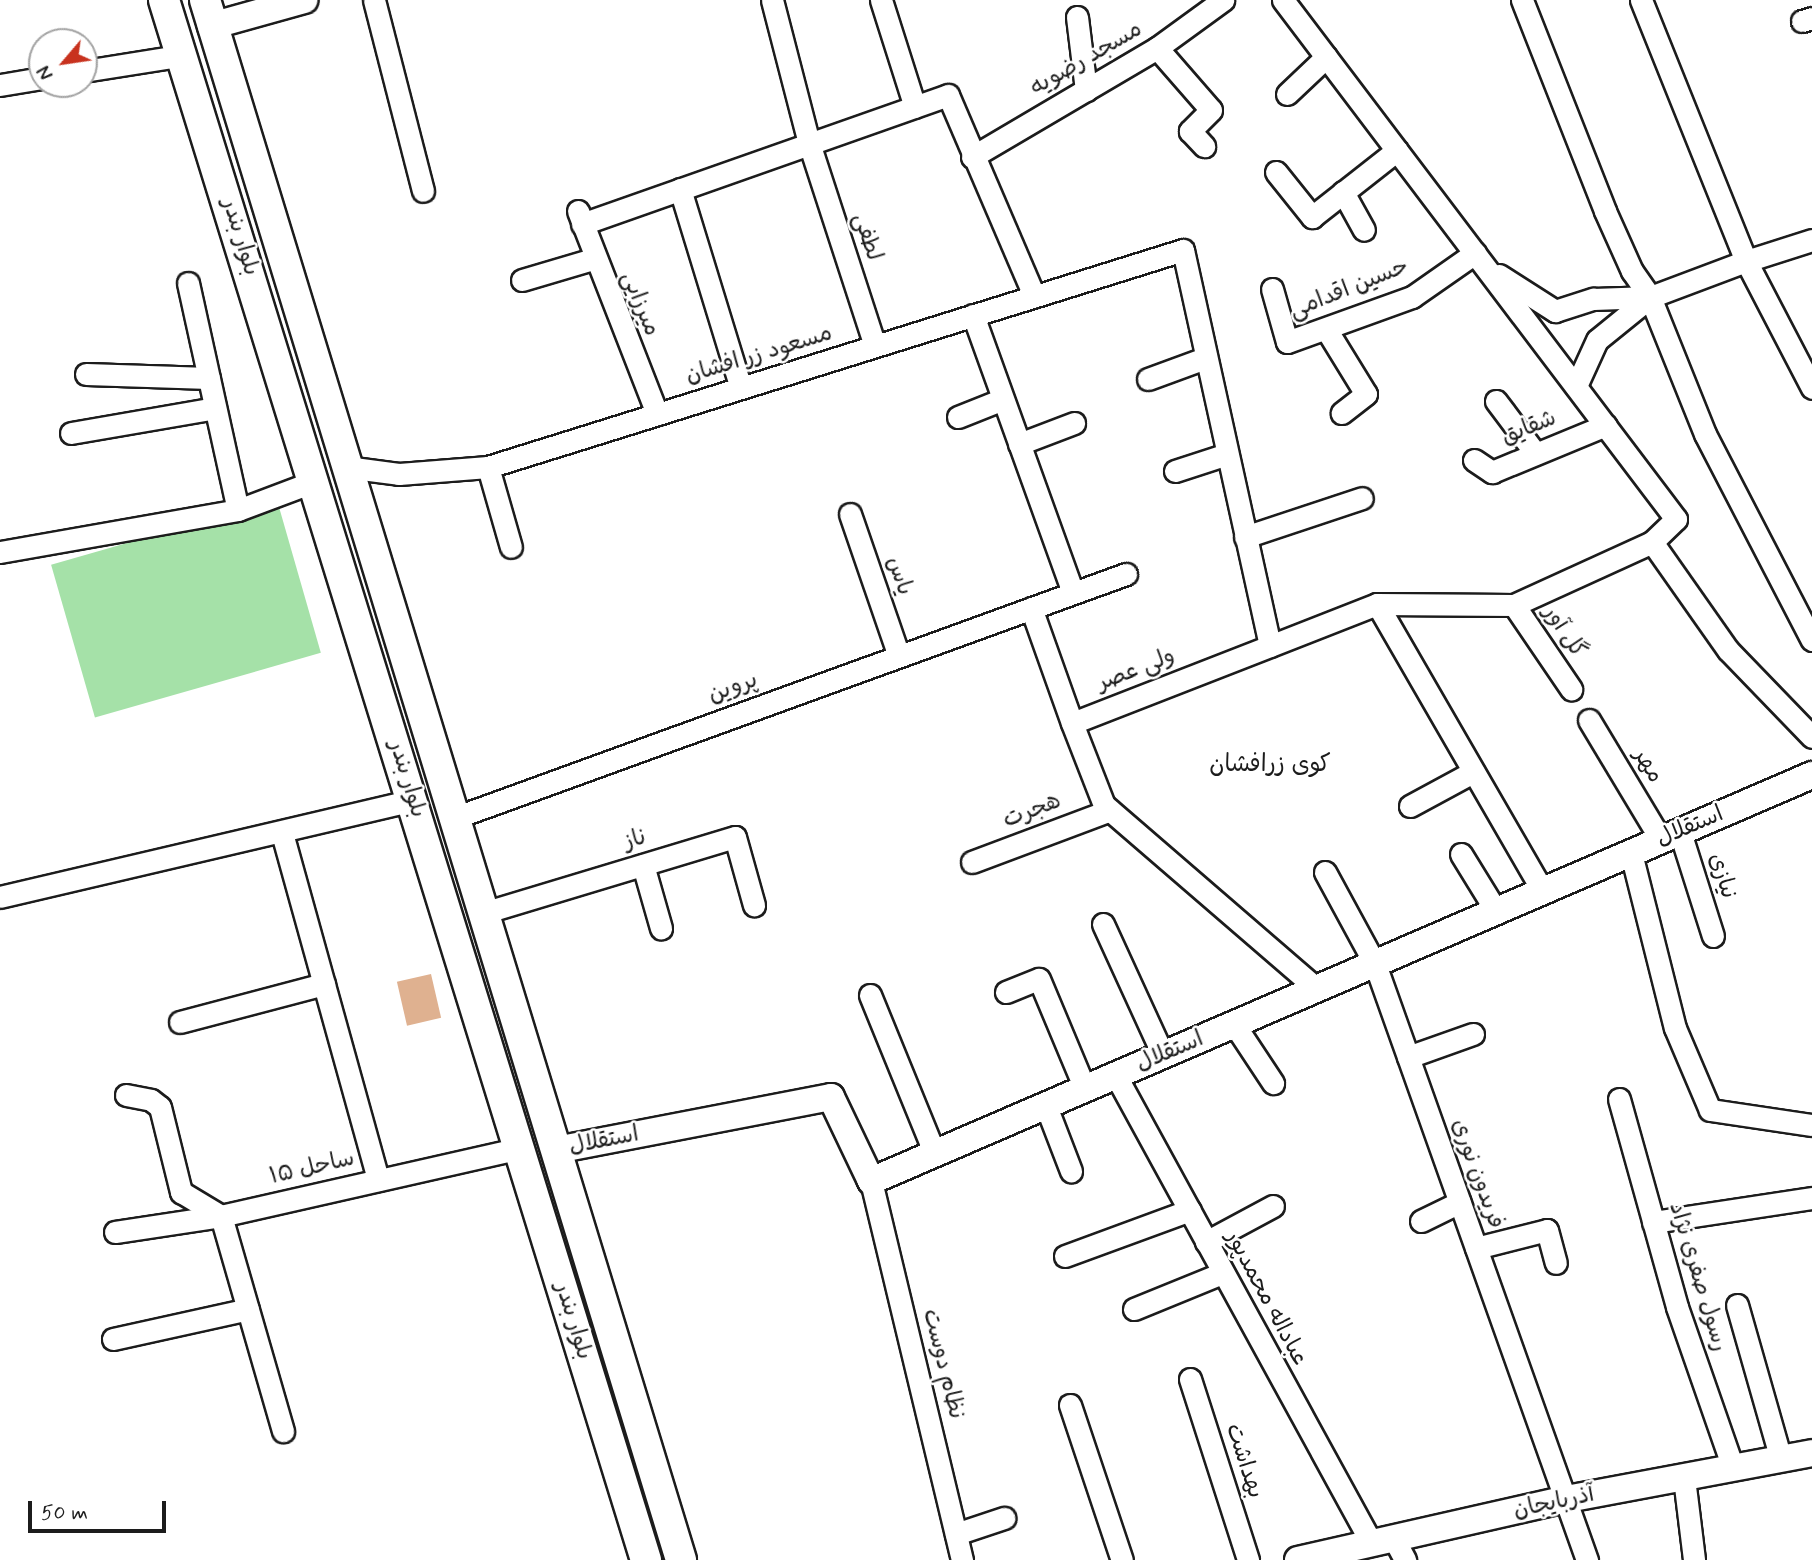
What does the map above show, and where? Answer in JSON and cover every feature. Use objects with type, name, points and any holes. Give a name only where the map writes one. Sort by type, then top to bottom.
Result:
[{"type":"main road","name":"بلوار بندر","points":[[164,0],[184,55],[646,1560]]},
{"type":"main road","name":"بلوار بندر","points":[[208,13],[681,1560]]},
{"type":"street","points":[[208,13],[304,0]]},
{"type":"street","points":[[374,0],[423,191]]},
{"type":"street","name":"لطفی","points":[[772,0],[809,144],[875,346]]},
{"type":"street","points":[[881,0],[915,107]]},
{"type":"street","name":"مسجد رضویه","points":[[972,157],[1157,48],[1223,0]]},
{"type":"street","points":[[1283,0],[1676,519],[1652,542],[1514,604],[1377,604]]},
{"type":"street","points":[[1522,0],[1605,211],[1632,271],[1650,297],[1705,434],[1812,640]]},
{"type":"street","points":[[1641,0],[1746,261],[1812,388]]},
{"type":"street","points":[[1077,17],[1086,90]]},
{"type":"street","points":[[1157,48],[1211,110],[1191,131],[1204,146]]},
{"type":"street","points":[[98,69],[184,55]]},
{"type":"street","points":[[1287,94],[1326,57]]},
{"type":"street","points":[[0,85],[28,80]]},
{"type":"street","points":[[741,388],[680,189],[948,95],[972,157],[1034,296]]},
{"type":"street","points":[[1276,172],[1312,217],[1397,150]]},
{"type":"street","name":"میرزایی","points":[[657,414],[593,260],[580,217],[680,189]]},
{"type":"street","points":[[1343,192],[1364,230]]},
{"type":"street","points":[[1576,386],[1597,340],[1650,297],[1812,240]]},
{"type":"street","name":"مسعود زر افشان","points":[[346,467],[399,474],[488,467],[1183,250],[1205,358]]},
{"type":"street","points":[[522,280],[593,260]]},
{"type":"street","points":[[1480,260],[1555,311],[1593,299],[1650,297]]},
{"type":"street","name":"حسین اقدامی","points":[[1272,289],[1287,342],[1412,297],[1480,260]]},
{"type":"street","points":[[188,283],[238,510]]},
{"type":"street","points":[[974,315],[1073,593]]},
{"type":"street","points":[[1326,329],[1366,394],[1342,413]]},
{"type":"street","points":[[1148,379],[1205,358],[1270,646]]},
{"type":"street","points":[[86,374],[209,378]]},
{"type":"street","points":[[958,416],[1003,399]]},
{"type":"street","points":[[1496,401],[1536,454]]},
{"type":"street","points":[[71,433],[215,408]]},
{"type":"street","points":[[1019,444],[1074,423]]},
{"type":"street","name":"شقایق","points":[[1474,460],[1492,472],[1606,425]]},
{"type":"street","points":[[1175,471],[1227,454]]},
{"type":"street","points":[[488,467],[511,547]]},
{"type":"street","points":[[0,552],[238,510],[315,481]]},
{"type":"street","points":[[1245,537],[1362,498]]},
{"type":"street","name":"یاس","points":[[850,514],[899,656]]},
{"type":"street","points":[[1652,542],[1728,650],[1812,737]]},
{"type":"street","points":[[1126,574],[1031,608],[1072,723],[1110,810],[1317,989]]},
{"type":"street","points":[[1377,604],[1543,891]]},
{"type":"street","name":"ولی عصر","points":[[1072,723],[1377,604]]},
{"type":"street","name":"گل آور","points":[[1514,604],[1571,689]]},
{"type":"street","name":"پروین","points":[[454,818],[1031,608]]},
{"type":"street","name":"مهر","points":[[1589,720],[1671,836]]},
{"type":"street","points":[[1410,806],[1474,772]]},
{"type":"street","name":"استقلال","points":[[556,1150],[831,1097],[871,1181],[1812,775]]},
{"type":"street","points":[[0,897],[282,833],[413,800]]},
{"type":"street","name":"هجرت","points":[[971,862],[1110,810]]},
{"type":"street","points":[[282,833],[377,1181]]},
{"type":"street","name":"نیازی","points":[[1671,836],[1713,936]]},
{"type":"street","name":"ناز","points":[[483,913],[735,837],[754,905]]},
{"type":"street","points":[[1631,853],[1675,1028],[1710,1110],[1812,1125]]},
{"type":"street","points":[[1461,854],[1496,911]]},
{"type":"street","points":[[643,865],[661,928]]},
{"type":"street","name":"فریدون نوری","points":[[1325,872],[1375,964],[1587,1560]]},
{"type":"street","points":[[1103,924],[1163,1055]]},
{"type":"street","points":[[1006,992],[1039,979],[1086,1089]]},
{"type":"street","points":[[180,1022],[324,984]]},
{"type":"street","points":[[870,995],[935,1154]]},
{"type":"street","points":[[1234,1024],[1273,1083]]},
{"type":"street","points":[[1408,1057],[1473,1034]]},
{"type":"street","name":"عباداله محمدپور","points":[[1115,1076],[1222,1273],[1390,1548]]},
{"type":"street","points":[[126,1095],[151,1100],[160,1107],[181,1192],[221,1216],[283,1431]]},
{"type":"street","name":"رسول صفری نژاد","points":[[1619,1098],[1677,1307],[1733,1468]]},
{"type":"street","points":[[1046,1106],[1070,1171]]},
{"type":"street","name":"ساحل ۱۵","points":[[115,1232],[221,1216],[520,1148]]},
{"type":"street","name":"نظام دوست","points":[[871,1181],[962,1560]]},
{"type":"street","points":[[1653,1222],[1812,1198]]},
{"type":"street","points":[[1421,1221],[1460,1202]]},
{"type":"street","points":[[1206,1242],[1273,1206]]},
{"type":"street","points":[[1065,1256],[1190,1210]]},
{"type":"street","points":[[1476,1248],[1547,1230],[1556,1263]]},
{"type":"street","points":[[1134,1309],[1222,1273]]},
{"type":"street","points":[[1737,1305],[1781,1459]]},
{"type":"street","points":[[113,1339],[248,1309]]},
{"type":"street","name":"بهداشت","points":[[1190,1379],[1248,1560]]},
{"type":"street","points":[[1070,1405],[1122,1560]]},
{"type":"street","name":"آذربایجان","points":[[1298,1560],[1390,1548],[1567,1499],[1812,1453]]},
{"type":"street","points":[[1684,1478],[1694,1560]]},
{"type":"street","points":[[956,1534],[1004,1518]]},
{"type":"green space","points":[[277,500],[321,653],[95,718],[51,565]]},
{"type":"building","points":[[431,974],[441,1018],[407,1026],[397,982]]},
{"type":"district","name":"کوی زرافشان","points":[[1270,765]]}]
